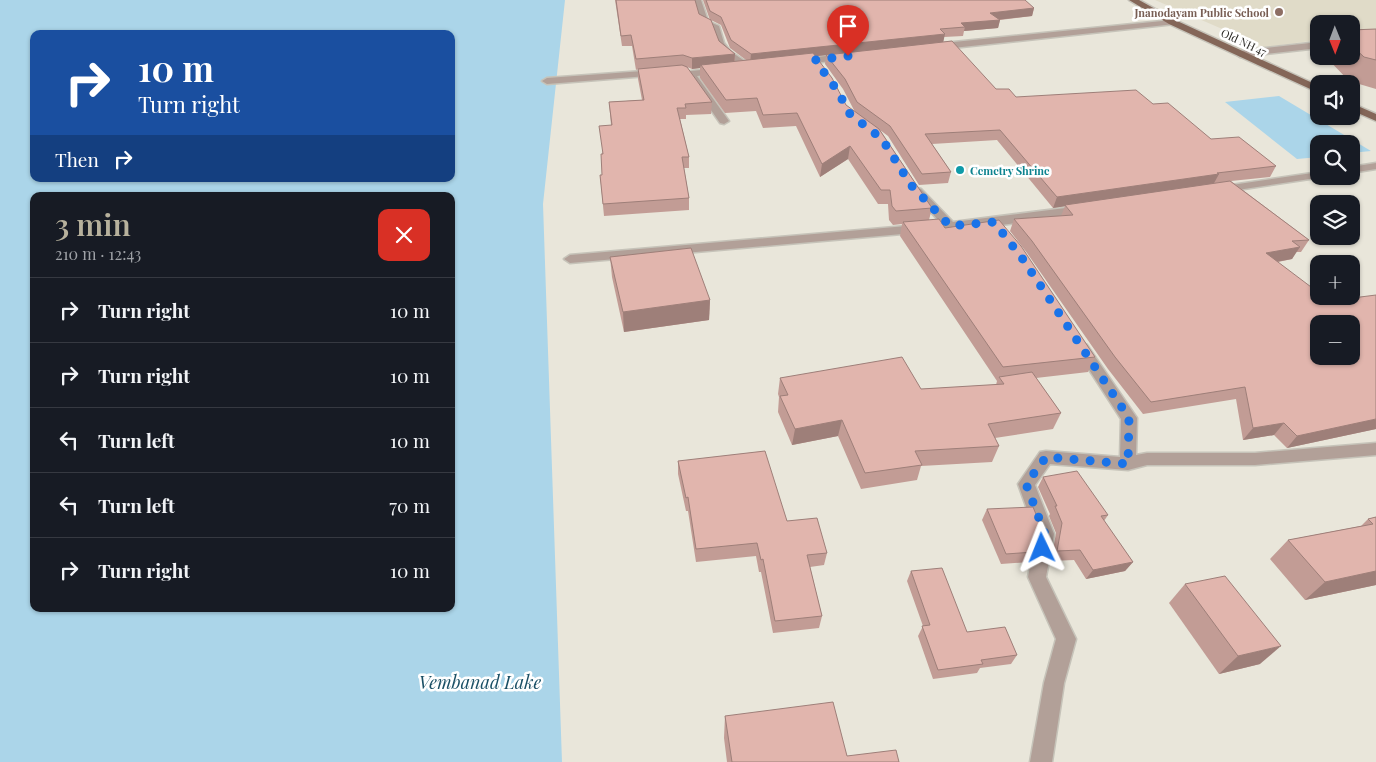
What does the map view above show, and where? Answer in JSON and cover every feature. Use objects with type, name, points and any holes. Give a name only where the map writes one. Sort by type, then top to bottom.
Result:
[{"type":"main road","name":"Old NH 47","points":[[1133,0],[1172,22],[1310,86]]},
{"type":"main road","points":[[1360,110],[1376,118]]},
{"type":"street","points":[[697,0],[704,22],[716,28],[718,42],[727,55],[754,67],[687,73],[724,121]]},
{"type":"street","points":[[928,48],[1172,22]]},
{"type":"street","points":[[1240,54],[1310,46]]},
{"type":"street","points":[[787,64],[818,64],[852,56]]},
{"type":"street","points":[[547,80],[664,72]]},
{"type":"street","points":[[1360,169],[1376,166]]},
{"type":"street","points":[[1210,192],[1310,176]]},
{"type":"street","points":[[911,185],[950,226]]},
{"type":"street","points":[[570,260],[994,222],[1092,208]]},
{"type":"street","points":[[994,222],[1005,236]]},
{"type":"street","points":[[1075,338],[1129,418],[1128,464]]},
{"type":"street","points":[[1041,762],[1054,683],[1066,639],[1037,577],[1045,534],[1026,484],[1046,457],[1128,464],[1147,458],[1255,459],[1376,450]]},
{"type":"shaded area","name":"Jnanodayam Public School","points":[[1155,0],[1376,0],[1376,33],[1360,35],[1360,15],[1310,15],[1310,41],[1264,47]]},
{"type":"water","name":"Vembanad Lake","points":[[0,0],[565,0],[543,204],[562,762],[0,762]]},
{"type":"water","points":[[1279,96],[1310,115],[1310,125],[1328,125],[1344,135],[1310,135],[1310,158],[1297,159],[1225,102]]},
{"type":"water","points":[[1360,144],[1371,151],[1360,152]]},
{"type":"building","points":[[616,0],[695,0],[699,14],[711,20],[719,41],[735,54],[692,58],[683,55],[636,59],[631,35],[621,36]]},
{"type":"building","points":[[706,0],[1025,0],[1034,8],[990,13],[1000,20],[961,23],[965,27],[940,29],[945,34],[751,54],[731,40],[721,17],[710,11]]},
{"type":"building","points":[[1376,29],[1376,60],[1364,57],[1360,53],[1360,30]]},
{"type":"building","points":[[952,41],[996,89],[1009,89],[1016,97],[1136,90],[1153,104],[1168,103],[1211,139],[1239,137],[1276,166],[1057,197],[1000,130],[925,134],[951,172],[922,174],[890,126],[857,102],[845,79],[826,55]]},
{"type":"building","points":[[813,53],[832,78],[846,105],[879,129],[932,208],[896,211],[892,206],[890,190],[881,190],[850,146],[822,164],[797,113],[763,115],[757,98],[726,100],[701,65]]},
{"type":"building","points":[[682,65],[687,67],[712,102],[685,104],[686,108],[677,108],[689,157],[682,157],[689,198],[603,204],[600,175],[602,175],[601,154],[603,154],[599,126],[612,125],[609,102],[644,100],[638,69]]},
{"type":"building","points":[[1230,181],[1309,240],[1292,241],[1300,247],[1266,253],[1310,286],[1310,305],[1360,305],[1360,297],[1376,295],[1376,419],[1297,436],[1284,423],[1253,428],[1245,387],[1151,402],[1115,357],[1032,241],[1014,219],[1073,215],[1065,205]]},
{"type":"building","points":[[939,219],[945,228],[999,220],[1021,246],[1095,357],[1003,367],[903,222]]},
{"type":"building","points":[[691,248],[710,300],[623,312],[610,257]]},
{"type":"building","points":[[902,357],[921,389],[1004,384],[999,377],[1032,372],[1061,413],[988,424],[999,446],[915,451],[922,465],[865,473],[842,420],[795,429],[780,396],[788,395],[780,378]]},
{"type":"building","points":[[765,451],[787,521],[817,518],[827,553],[807,555],[822,616],[775,621],[763,559],[761,560],[757,543],[696,549],[688,497],[686,498],[678,461]]},
{"type":"building","points":[[1077,471],[1108,515],[1101,516],[1133,562],[1093,570],[1080,550],[1057,551],[1062,523],[1055,506],[1057,506],[1043,477]]},
{"type":"building","points":[[1033,507],[1040,524],[1034,552],[1006,554],[987,509]]},
{"type":"building","points":[[1376,517],[1376,571],[1325,582],[1288,540],[1373,524],[1368,519]]},
{"type":"building","points":[[942,568],[967,632],[1005,627],[1017,655],[981,660],[983,664],[938,670],[922,626],[930,625],[911,571]]},
{"type":"building","points":[[1225,576],[1281,646],[1238,656],[1185,584]]},
{"type":"building","points":[[833,702],[847,756],[896,750],[899,762],[732,762],[725,716]]},
{"type":"place","name":"Jnanodayam Public School","points":[[1279,12]]},
{"type":"place","name":"Cemetry Shrine","points":[[960,170]]},
{"type":"route","points":[[848,56],[815,60],[837,90],[850,114],[882,139],[911,185],[950,226],[994,222],[1022,258],[1129,418],[1128,464],[1046,457],[1026,484],[1045,534],[1042,548]]}]
